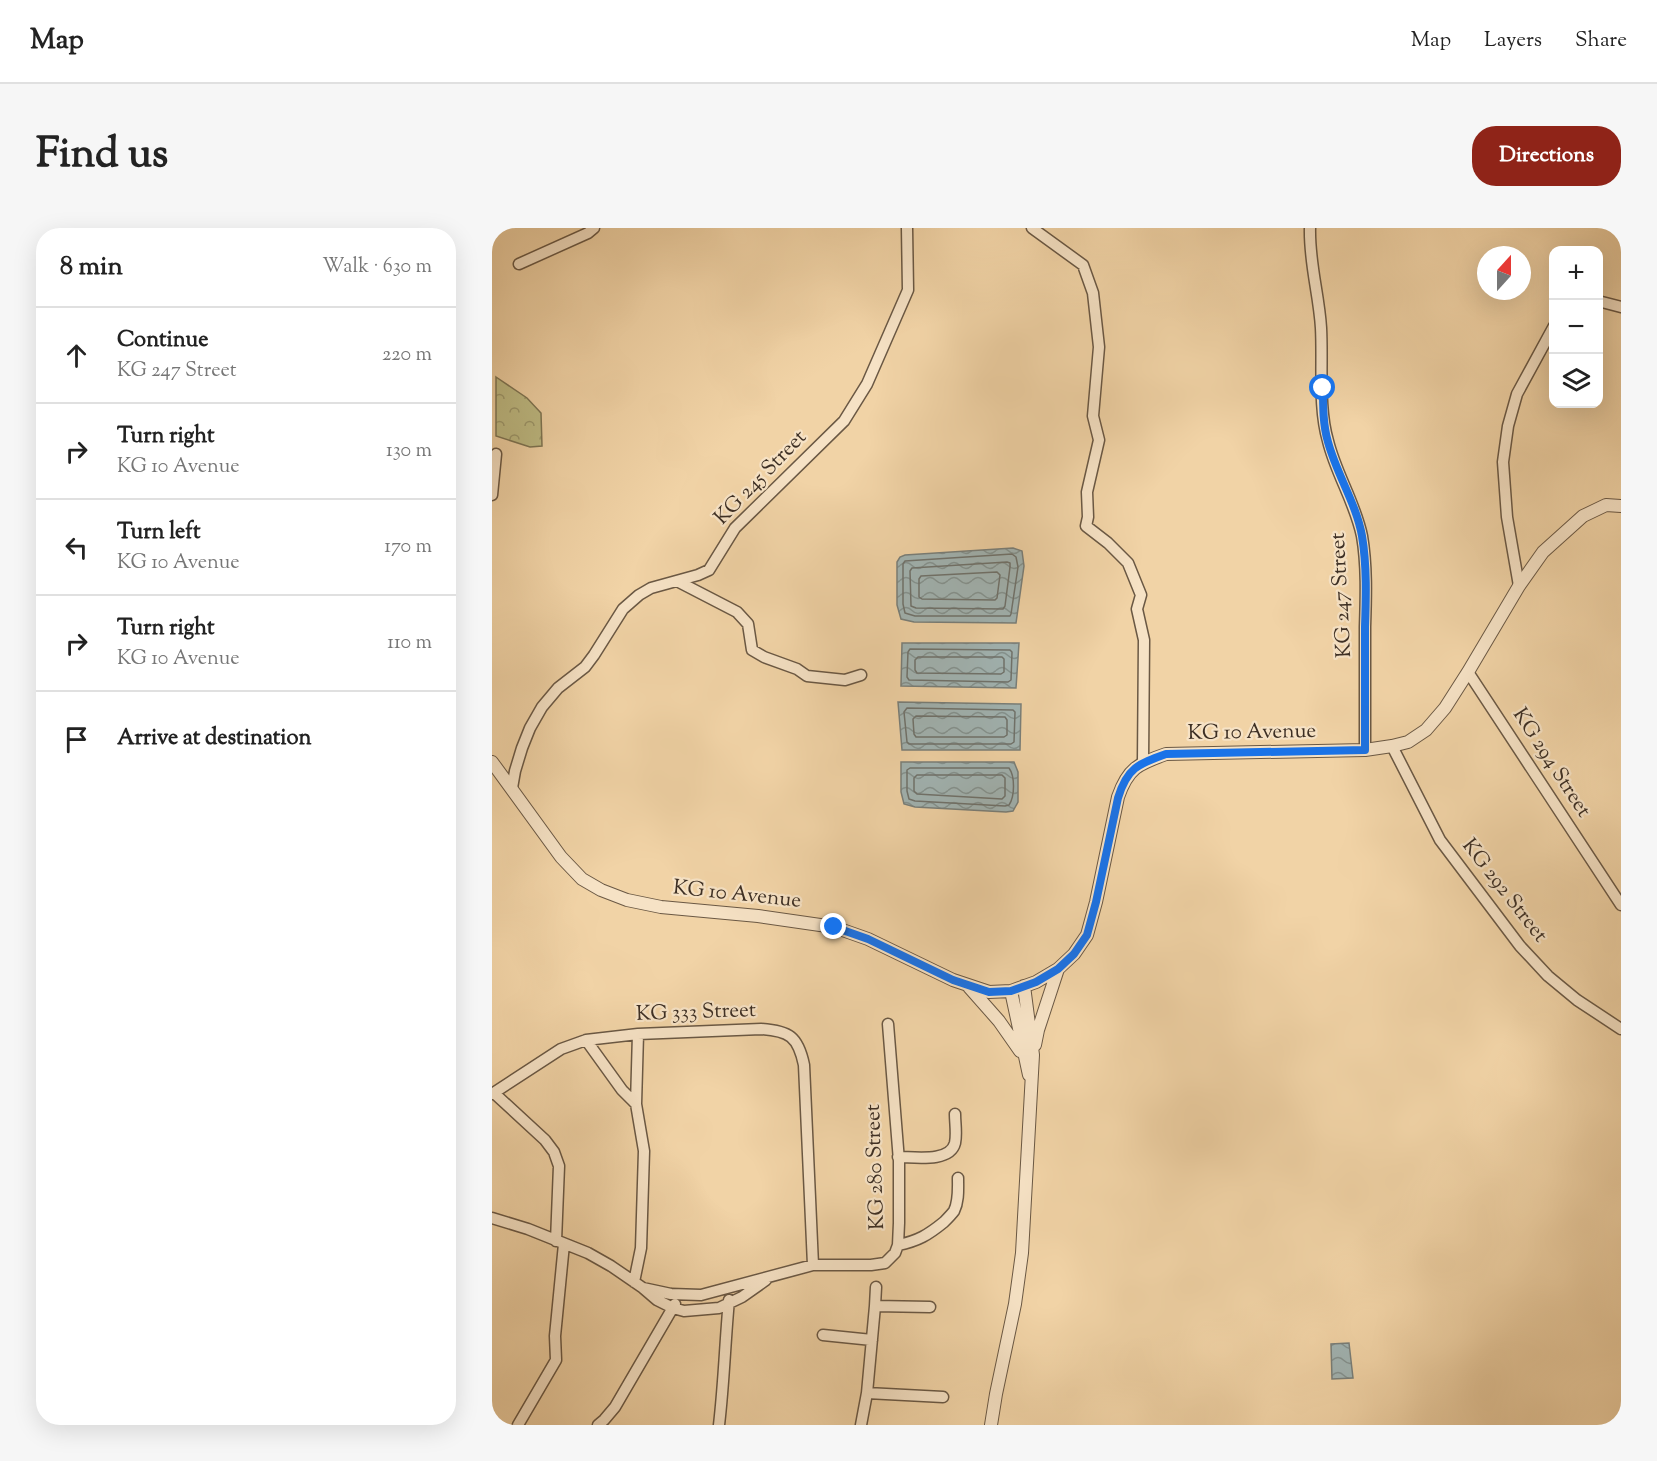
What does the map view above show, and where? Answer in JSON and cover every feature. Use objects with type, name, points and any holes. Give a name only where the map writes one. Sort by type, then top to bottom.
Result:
[{"type":"street","points":[[519,264],[588,233],[594,228]]},
{"type":"street","name":"KG 245 Street","points":[[512,788],[522,747],[542,707],[558,688],[585,667],[623,609],[651,588],[709,570],[735,528],[844,421],[867,384],[908,290],[907,228]]},
{"type":"street","points":[[1032,228],[1083,265],[1093,293],[1099,347],[1093,416],[1099,440],[1087,492],[1086,526],[1128,563],[1141,595],[1137,609],[1144,640],[1143,762]]},
{"type":"street","name":"KG 247 Street","points":[[1310,228],[1310,250],[1321,319],[1323,420],[1328,442],[1351,499],[1362,538],[1365,611],[1365,750]]},
{"type":"street","points":[[1603,302],[1621,307]]},
{"type":"street","points":[[1519,586],[1507,517],[1503,462],[1508,426],[1517,394],[1549,335]]},
{"type":"street","points":[[492,495],[496,454]]},
{"type":"street","name":"KG 10 Avenue","points":[[492,762],[561,857],[582,879],[601,890],[627,900],[661,907],[758,916],[834,927],[868,939],[969,986],[989,992],[1011,991],[1036,982],[1058,969],[1074,954],[1087,935],[1118,798],[1123,782],[1134,769],[1143,762],[1166,754],[1365,750],[1408,741],[1426,730],[1445,708],[1519,586],[1543,552],[1582,516],[1606,505],[1621,506]]},
{"type":"street","points":[[677,581],[737,612],[748,624],[752,651],[797,669],[807,676],[845,680],[861,675]]},
{"type":"street","name":"KG 294 Street","points":[[1468,672],[1621,905]]},
{"type":"street","name":"KG 292 Street","points":[[1392,746],[1440,840],[1520,946],[1548,976],[1577,1000],[1621,1029]]},
{"type":"street","points":[[1028,1056],[1058,969]]},
{"type":"street","points":[[969,986],[1028,1056]]},
{"type":"street","points":[[991,1425],[1015,1304],[1022,1253],[1031,1085],[1024,986]]},
{"type":"street","points":[[1011,991],[1028,1056]]},
{"type":"street","name":"KG 280 Street","points":[[639,1285],[680,1295],[701,1295],[813,1265],[885,1263],[895,1253],[898,1245],[899,1223],[898,1157],[888,1024]]},
{"type":"street","name":"KG 333 Street","points":[[493,1094],[561,1050],[586,1040],[638,1034],[760,1029],[785,1033],[800,1049],[804,1065],[813,1265]]},
{"type":"street","points":[[638,1034],[636,1104],[644,1151],[639,1285]]},
{"type":"street","points":[[586,1040],[622,1090],[636,1104]]},
{"type":"street","points":[[493,1094],[545,1140],[554,1152],[559,1166],[560,1243],[555,1336],[556,1360],[518,1425]]},
{"type":"street","points":[[898,1157],[944,1156],[951,1151],[956,1142],[955,1114]]},
{"type":"street","points":[[898,1245],[919,1240],[950,1217],[957,1202],[958,1178]]},
{"type":"street","name":"KG 280 Street","points":[[492,1218],[528,1229],[588,1253],[639,1285],[657,1300],[684,1311],[724,1306],[772,1276]]},
{"type":"street","points":[[861,1425],[867,1393],[876,1287]]},
{"type":"street","points":[[724,1306],[730,1288]]},
{"type":"street","points":[[719,1291],[724,1306],[725,1335],[724,1386],[719,1425]]},
{"type":"street","points":[[598,1425],[615,1407],[680,1295]]},
{"type":"street","points":[[875,1306],[930,1307]]},
{"type":"street","points":[[823,1335],[872,1340]]},
{"type":"street","points":[[867,1393],[943,1397]]},
{"type":"green space","points":[[496,377],[527,398],[541,413],[542,446],[530,447],[496,436]]},
{"type":"water","points":[[1013,548],[1022,551],[1024,566],[1016,623],[914,622],[901,619],[897,605],[897,562],[900,557]]},
{"type":"water","points":[[902,643],[1019,643],[1016,688],[901,686]]},
{"type":"water","points":[[898,702],[1021,704],[1020,750],[902,750]]},
{"type":"water","points":[[901,762],[1014,762],[1018,772],[1018,802],[1013,811],[1006,812],[915,807],[904,804],[901,792]]},
{"type":"water","points":[[1349,1343],[1353,1378],[1332,1379],[1331,1344]]},
{"type":"route","points":[[834,927],[868,939],[953,980],[989,992],[1011,991],[1036,982],[1058,969],[1074,954],[1087,935],[1123,782],[1143,762],[1166,754],[1365,750],[1365,611],[1362,538],[1351,499],[1328,442],[1323,420],[1323,388]]}]
